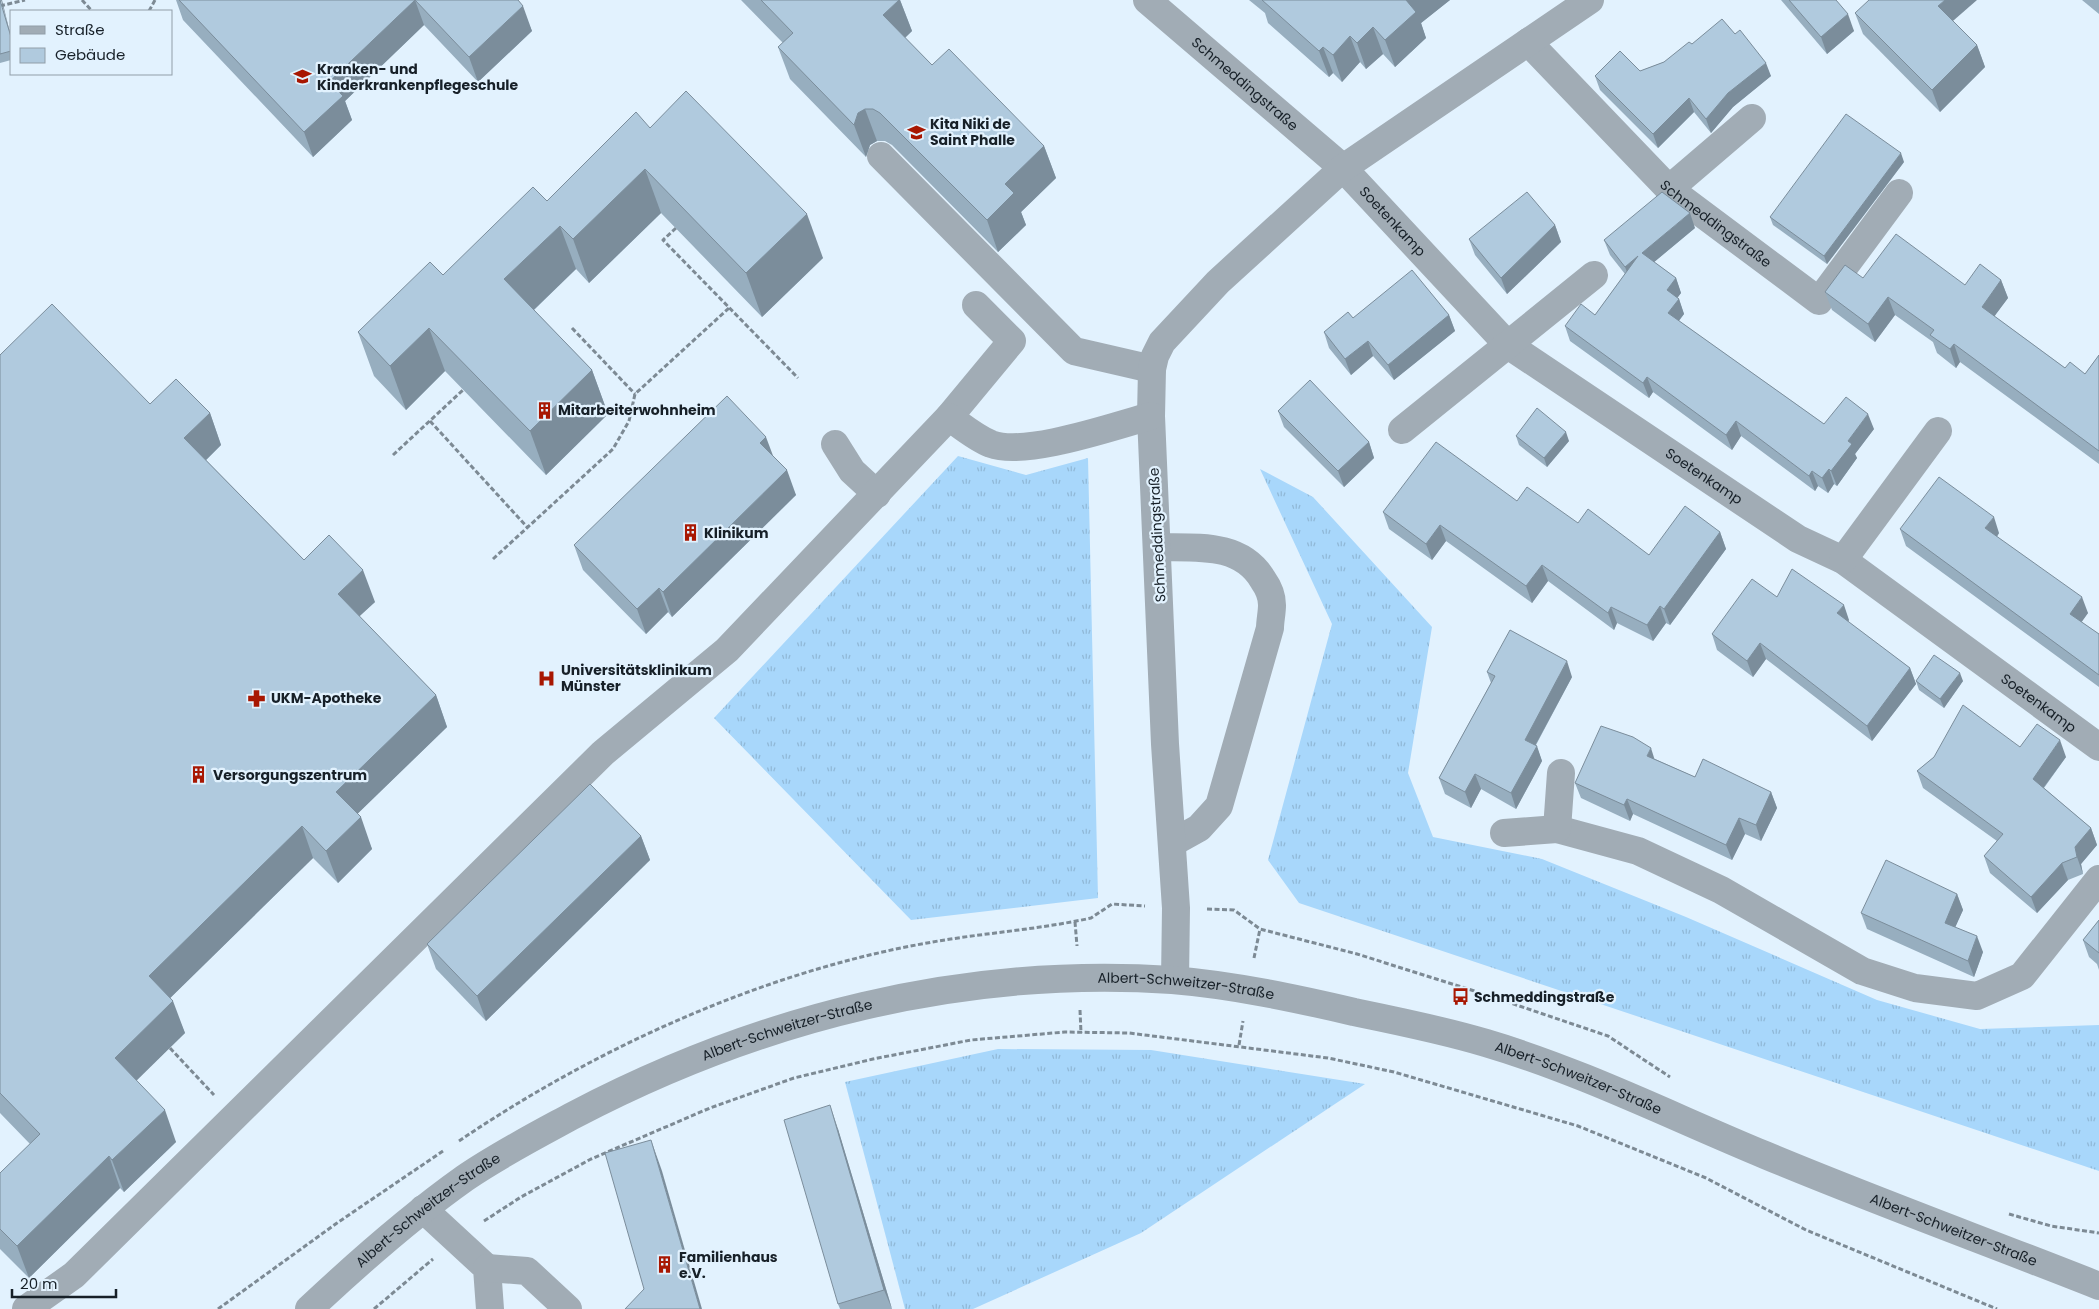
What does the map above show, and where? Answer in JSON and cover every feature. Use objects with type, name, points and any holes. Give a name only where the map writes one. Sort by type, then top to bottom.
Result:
[{"type":"street","name":"Schmeddingstraße","points":[[1147,0],[1342,168]]},
{"type":"street","name":"Schmeddingstraße","points":[[1175,980],[1176,908],[1165,744],[1151,416],[1152,369],[1155,356],[1172,330],[1218,282],[1342,168],[1590,0]]},
{"type":"street","name":"Schmeddingstraße","points":[[1528,42],[1668,189],[1819,301],[1899,192]]},
{"type":"street","points":[[1668,189],[1752,118]]},
{"type":"street","points":[[881,156],[1074,351],[1152,369]]},
{"type":"street","name":"Soetenkamp","points":[[1342,168],[1508,345],[1798,539],[1843,560],[2099,747]]},
{"type":"street","points":[[1402,430],[1594,275]]},
{"type":"street","points":[[26,1309],[74,1275],[603,753],[727,650],[949,418],[1012,342],[976,305]]},
{"type":"street","points":[[949,418],[977,437],[993,444],[1008,447],[1052,442],[1151,416]]},
{"type":"street","points":[[1843,560],[1938,431]]},
{"type":"street","points":[[835,444],[852,470],[876,494]]},
{"type":"street","points":[[1158,547],[1211,548],[1230,552],[1245,559],[1259,573],[1268,588],[1272,604],[1270,628],[1219,806],[1199,828],[1172,843]]},
{"type":"street","points":[[1557,829],[1561,773]]},
{"type":"street","points":[[1504,833],[1557,829],[1638,851],[1722,890],[1862,971],[1916,988],[1977,996],[2022,976],[2099,879]]},
{"type":"street","name":"Albert-Schweitzer-Straße","points":[[309,1309],[423,1209],[469,1176],[516,1147],[607,1098],[677,1067],[754,1036],[829,1013],[922,993],[1011,982],[1078,978],[1175,980],[1248,990],[1485,1043],[1539,1062],[1780,1161],[2099,1286]]},
{"type":"street","points":[[423,1209],[488,1268],[527,1271],[568,1309]]},
{"type":"street","points":[[488,1268],[490,1309]]},
{"type":"path","points":[[0,6],[25,0]]},
{"type":"path","points":[[82,0],[91,10]]},
{"type":"path","points":[[676,228],[663,240],[798,378]]},
{"type":"path","points":[[493,559],[613,449],[629,421],[635,394],[729,308]]},
{"type":"path","points":[[572,328],[635,394]]},
{"type":"path","points":[[393,455],[463,390]]},
{"type":"path","points":[[430,421],[528,528]]},
{"type":"path","points":[[1176,908],[1234,910],[1260,929]]},
{"type":"path","points":[[374,1309],[456,1240],[521,1197],[591,1159],[710,1108],[794,1078],[873,1059],[971,1040],[1065,1032],[1129,1033],[1239,1045],[1356,1064],[1394,1072],[1578,1126],[1706,1178],[1806,1230],[1997,1309]]},
{"type":"path","points":[[170,1048],[234,1117]]},
{"type":"green space","points":[[958,456],[1026,475],[1088,458],[1098,898],[911,920],[714,718]]},
{"type":"green space","points":[[1260,469],[1313,497],[1432,627],[1408,773],[1433,837],[1542,859],[1686,917],[1877,1000],[1980,1029],[2099,1025],[2099,1171],[1299,903],[1268,860],[1332,624]]},
{"type":"green space","points":[[998,1049],[1151,1050],[1365,1084],[1141,1233],[973,1309],[905,1309],[845,1082]]},
{"type":"building","points":[[0,0],[10,34],[10,51],[0,54]]},
{"type":"building","points":[[179,0],[415,0],[329,82],[343,96],[304,132]]},
{"type":"building","points":[[415,0],[518,0],[523,6],[469,57]]},
{"type":"building","name":"Kita Niki de Saint Phalle","points":[[761,0],[899,0],[883,15],[932,65],[949,49],[1044,146],[1005,184],[1014,193],[987,220],[880,113],[873,109],[865,109],[858,113],[854,125],[778,47],[793,33]]},
{"type":"building","points":[[1262,0],[1406,0],[1416,12],[1385,40],[1373,27],[1357,43],[1350,36],[1333,55],[1323,47],[1319,51]]},
{"type":"building","points":[[1789,0],[1836,0],[1848,14],[1821,37]]},
{"type":"building","points":[[1869,0],[1945,0],[1938,6],[1977,45],[1932,90],[1855,13]]},
{"type":"building","points":[[1722,19],[1735,34],[1740,30],[1766,63],[1728,93],[1706,119],[1689,98],[1653,134],[1595,76],[1620,51],[1640,71],[1664,62],[1689,42],[1692,44]]},
{"type":"building","points":[[686,91],[807,214],[746,273],[645,169],[573,239],[560,226],[504,279],[592,370],[530,431],[429,328],[390,366],[358,332],[430,262],[443,275],[533,187],[547,201],[636,112],[650,128]]},
{"type":"building","points":[[1846,114],[1901,153],[1824,256],[1770,217]]},
{"type":"building","points":[[1527,192],[1555,225],[1501,278],[1469,239]]},
{"type":"building","points":[[1662,192],[1690,213],[1642,253],[1676,278],[1667,290],[1679,299],[1668,313],[1824,424],[1846,397],[1868,414],[1848,441],[1852,444],[1831,471],[1829,469],[1822,478],[1812,471],[1809,476],[1736,421],[1726,435],[1647,377],[1643,383],[1565,326],[1581,304],[1595,315],[1638,256],[1625,267],[1604,240]]},
{"type":"building","points":[[1896,234],[1965,285],[1980,264],[2001,280],[1982,307],[2065,368],[2070,362],[2085,374],[2099,355],[2099,451],[1954,344],[1950,349],[1930,335],[1934,330],[1888,297],[1868,324],[1825,292],[1845,265],[1863,278]]},
{"type":"building","points":[[1412,270],[1449,315],[1388,365],[1368,341],[1345,359],[1324,332],[1348,312],[1353,318]]},
{"type":"building","name":"Versorgungszentrum","points":[[52,304],[150,404],[176,379],[210,413],[184,438],[304,560],[329,535],[363,570],[338,594],[436,695],[336,792],[361,817],[326,851],[302,826],[149,976],[173,1001],[115,1058],[165,1110],[112,1160],[109,1156],[17,1246],[0,1229],[0,1173],[40,1134],[0,1093],[0,355]]},
{"type":"building","points":[[1310,380],[1369,442],[1338,471],[1278,411]]},
{"type":"building","name":"Klinikum","points":[[727,396],[766,437],[760,443],[787,470],[663,592],[659,588],[637,609],[574,545]]},
{"type":"building","points":[[1537,408],[1566,432],[1544,458],[1516,436]]},
{"type":"building","points":[[1436,442],[1517,501],[1527,487],[1578,523],[1588,509],[1649,555],[1685,506],[1720,532],[1664,609],[1660,606],[1647,625],[1611,607],[1608,613],[1542,565],[1526,586],[1440,525],[1426,544],[1383,512]]},
{"type":"building","points":[[1939,477],[1994,517],[1985,528],[2082,597],[2070,614],[2099,634],[2099,675],[1900,529]]},
{"type":"building","points":[[1792,569],[1844,605],[1837,613],[1910,668],[1867,726],[1760,643],[1747,661],[1712,634],[1752,579],[1777,597]]},
{"type":"building","points":[[1510,630],[1567,661],[1525,740],[1537,746],[1511,793],[1475,774],[1465,792],[1439,778],[1495,676],[1487,672]]},
{"type":"building","points":[[1934,655],[1960,673],[1940,699],[1916,681]]},
{"type":"building","points":[[1963,705],[2020,747],[2037,724],[2060,740],[2033,779],[2091,828],[2075,847],[2077,857],[2062,863],[2031,897],[1984,856],[2003,834],[1917,771],[1934,757]]},
{"type":"building","points":[[1601,726],[1633,737],[1651,748],[1647,756],[1695,777],[1703,759],[1771,792],[1756,825],[1739,818],[1726,845],[1627,799],[1624,805],[1575,783]]},
{"type":"building","points":[[590,784],[641,836],[477,996],[427,944]]},
{"type":"building","points":[[1886,860],[1957,894],[1945,923],[1977,936],[1968,961],[1861,913]]},
{"type":"building","points":[[2099,920],[2099,953],[2083,940]]},
{"type":"building","points":[[830,1105],[884,1290],[838,1304],[784,1120]]},
{"type":"building","points":[[651,1140],[700,1309],[625,1309],[644,1289],[605,1153]]},
{"type":"place","name":"Kranken- und Kinderkrankenpflegeschule","points":[[303,77]]},
{"type":"place","name":"Kita Niki de Saint Phalle","points":[[916,132]]},
{"type":"place","name":"Mitarbeiterwohnheim","points":[[544,410]]},
{"type":"place","name":"Klinikum","points":[[690,533]]},
{"type":"place","name":"Universitätsklinikum Münster","points":[[547,678]]},
{"type":"place","name":"UKM-Apotheke","points":[[257,698]]},
{"type":"place","name":"Versorgungszentrum","points":[[199,775]]},
{"type":"place","name":"Schmeddingstraße","points":[[1460,997]]},
{"type":"place","name":"Familienhaus e.V.","points":[[665,1265]]}]
